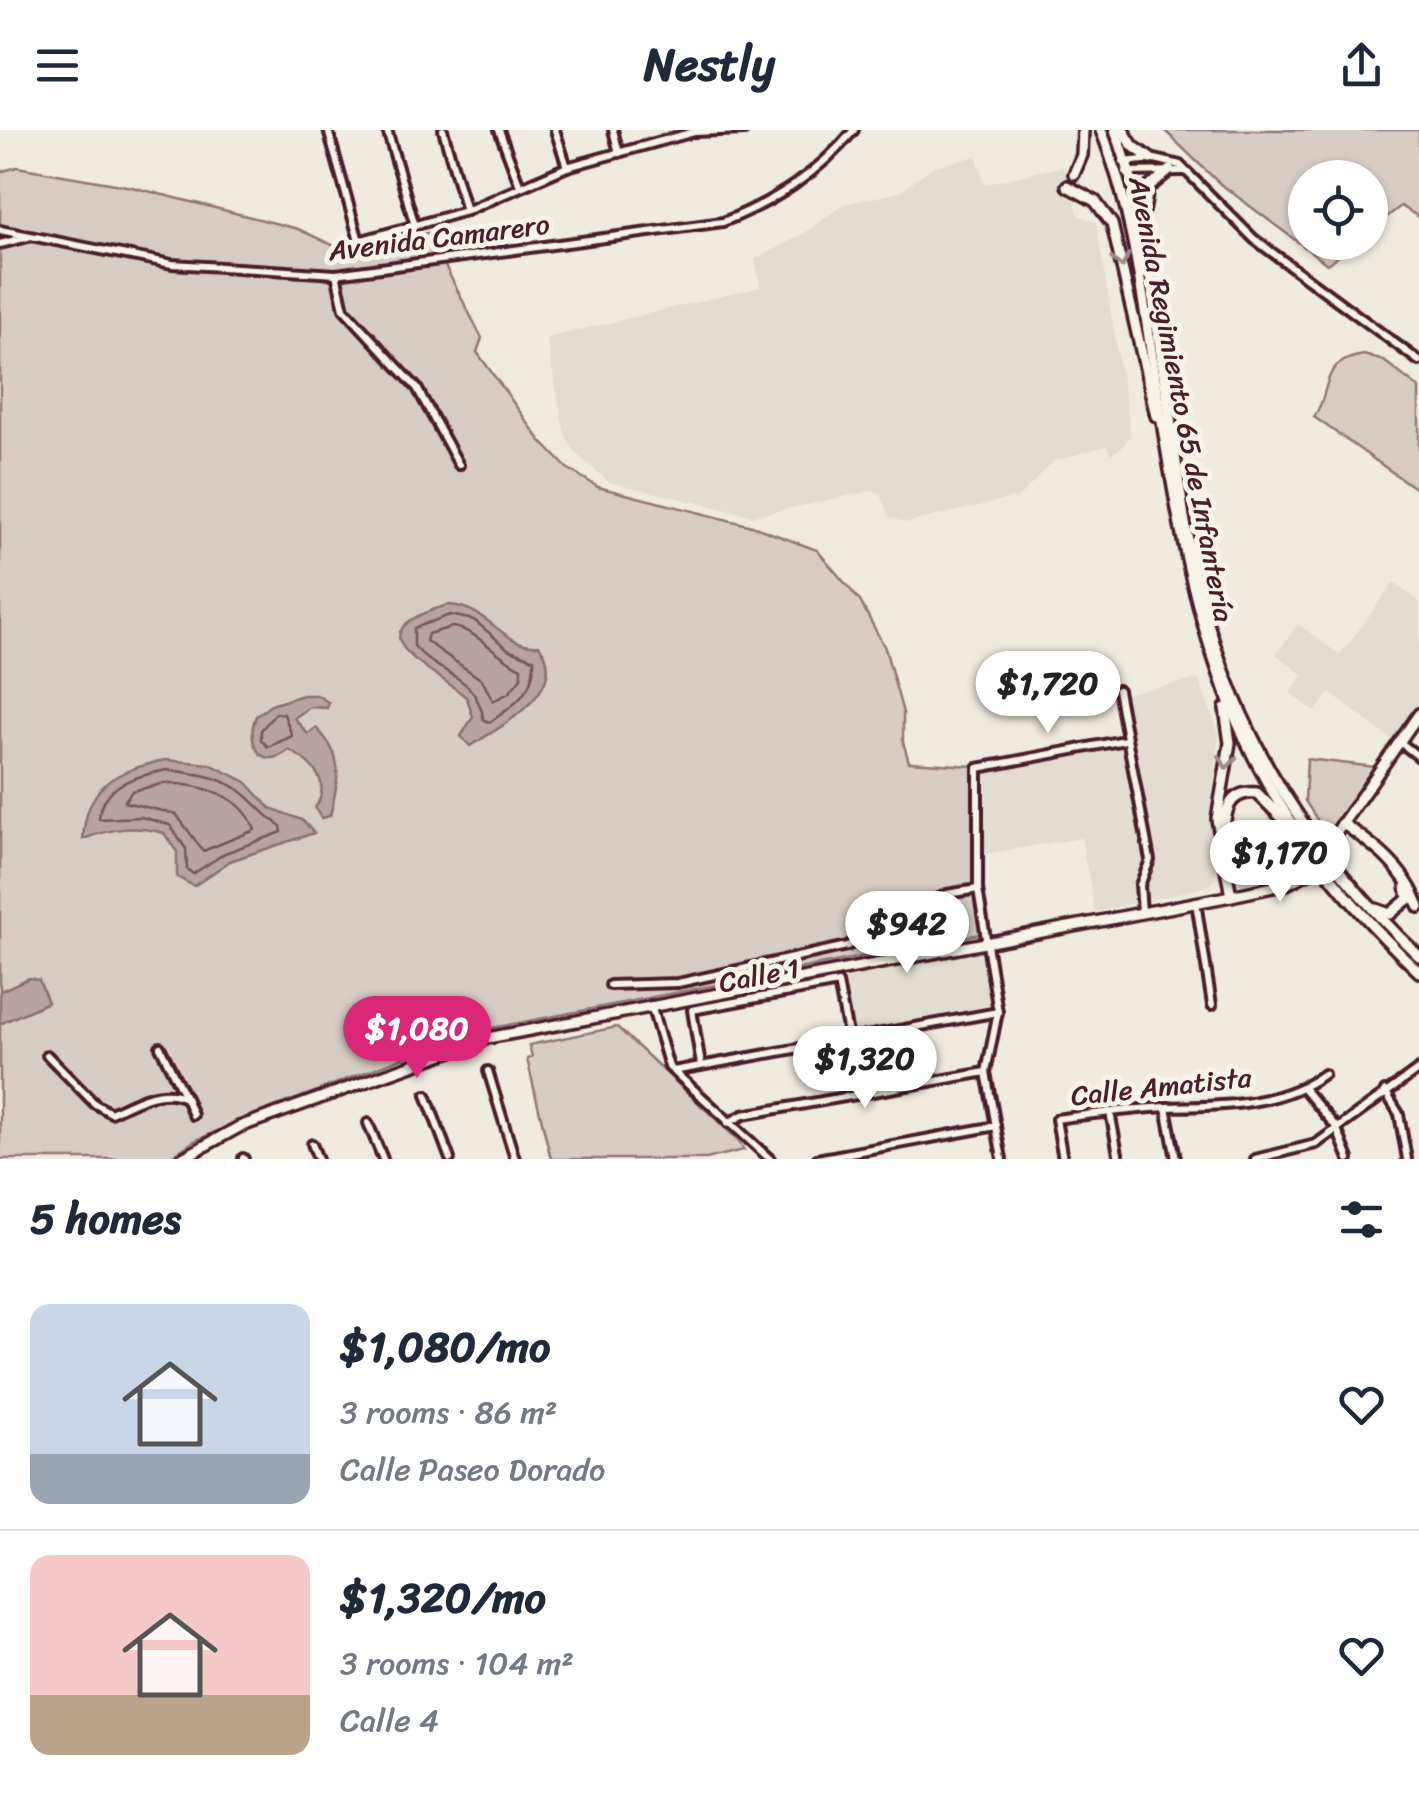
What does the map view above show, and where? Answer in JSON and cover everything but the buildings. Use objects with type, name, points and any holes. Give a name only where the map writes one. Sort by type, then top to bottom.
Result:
[{"type":"main road","points":[[1074,174],[1082,156],[1083,130]]},
{"type":"main road","name":"Avenida Regimiento 65 de Infantería","points":[[1100,130],[1115,169],[1138,264],[1189,580],[1220,686],[1292,826],[1350,902],[1419,972]]},
{"type":"main road","name":"Avenida Regimiento 65 de Infantería","points":[[1114,130],[1128,166],[1144,238],[1198,581],[1215,644],[1250,730],[1287,801],[1366,906],[1419,956]]},
{"type":"main road","points":[[1124,130],[1133,146],[1151,159]]},
{"type":"main road","points":[[1144,238],[1148,188],[1170,170]]},
{"type":"main road","points":[[1067,186],[1095,202],[1112,224],[1167,456]]},
{"type":"main road","points":[[1220,686],[1230,743],[1217,811],[1232,896]]},
{"type":"main road","points":[[180,1159],[238,1127],[430,1055],[502,1034],[1287,884],[1312,871],[1419,714]]},
{"type":"main road","points":[[1222,838],[1229,803],[1250,792],[1262,797],[1292,826]]},
{"type":"main road","points":[[1342,823],[1375,847],[1402,874],[1419,907]]},
{"type":"main road","points":[[1366,906],[1383,914],[1402,908],[1409,893],[1402,874]]},
{"type":"street","points":[[328,130],[359,241],[466,211],[566,167],[672,134],[744,130]]},
{"type":"street","points":[[387,130],[415,226]]},
{"type":"street","points":[[443,130],[466,211]]},
{"type":"street","points":[[499,130],[520,186]]},
{"type":"street","points":[[556,130],[566,167]]},
{"type":"street","points":[[612,130],[619,152]]},
{"type":"street","name":"Avenida Camarero","points":[[0,230],[172,264],[336,274],[722,222],[763,206],[810,176],[854,130]]},
{"type":"street","points":[[1115,169],[1151,159],[1175,162],[1254,240],[1419,361]]},
{"type":"street","points":[[1128,166],[1184,171]]},
{"type":"street","points":[[0,244],[29,236]]},
{"type":"street","points":[[336,274],[344,309],[417,388],[459,465]]},
{"type":"street","points":[[1118,690],[1150,860],[1140,885],[1142,912]]},
{"type":"street","points":[[1002,1159],[986,1072],[998,1012],[978,889],[978,768],[1125,740]]},
{"type":"street","points":[[1400,742],[1419,757]]},
{"type":"street","points":[[610,985],[678,983],[847,946],[948,894],[978,889]]},
{"type":"street","points":[[1196,902],[1212,1004]]},
{"type":"street","name":"Calle 1","points":[[701,1065],[692,1010],[838,983],[860,1094]]},
{"type":"street","points":[[650,1004],[665,1059],[673,1071],[770,1159]]},
{"type":"street","points":[[673,1071],[998,1012]]},
{"type":"street","points":[[160,1048],[193,1114]]},
{"type":"street","points":[[47,1055],[95,1104],[111,1113],[144,1097],[174,1092],[186,1098]]},
{"type":"street","points":[[1255,1159],[1290,1156],[1316,1144],[1419,1069]]},
{"type":"street","points":[[488,1072],[515,1159]]},
{"type":"street","points":[[728,1122],[743,1115],[986,1072]]},
{"type":"street","name":"Calle Amatista","points":[[1063,1159],[1056,1119],[1166,1108],[1212,1109],[1304,1088],[1324,1074]]},
{"type":"street","points":[[1304,1088],[1336,1127],[1350,1159]]},
{"type":"street","points":[[1385,1091],[1398,1114],[1407,1159]]},
{"type":"street","points":[[426,1095],[450,1159]]},
{"type":"street","points":[[1166,1108],[1176,1159]]},
{"type":"street","points":[[1110,1112],[1119,1159]]},
{"type":"street","points":[[368,1123],[383,1159]]},
{"type":"street","points":[[817,1159],[996,1126]]},
{"type":"street","points":[[312,1144],[318,1159]]},
{"type":"shaded area","points":[[1164,130],[1419,130],[1419,217],[1401,206],[1388,216],[1388,160],[1288,160],[1288,235],[1218,182]]},
{"type":"shaded area","points":[[977,156],[984,184],[1063,166],[1079,216],[1096,222],[1131,435],[1122,447],[1111,455],[1106,446],[1054,461],[1015,501],[1012,498],[906,523],[889,517],[880,494],[872,491],[753,516],[609,482],[576,454],[565,435],[546,338],[760,287],[755,259],[800,236],[844,204],[900,192],[933,166]]},
{"type":"shaded area","points":[[17,167],[132,187],[298,229],[343,250],[428,233],[482,338],[477,352],[540,440],[567,468],[598,487],[752,526],[817,550],[860,601],[885,648],[903,713],[903,742],[909,762],[973,766],[980,934],[466,1033],[255,1115],[194,1141],[167,1159],[0,1159],[0,172]]},
{"type":"shaded area","points":[[1364,355],[1384,361],[1419,388],[1419,491],[1314,417],[1333,371],[1339,364]]},
{"type":"shaded area","points":[[1394,582],[1419,601],[1419,712],[1396,743],[1330,693],[1315,712],[1290,693],[1303,675],[1276,654],[1298,624],[1340,655]]},
{"type":"shaded area","points":[[1199,679],[1219,734],[1211,805],[1215,876],[1210,886],[1095,912],[1081,838],[985,854],[986,772],[1122,747],[1114,696]]},
{"type":"shaded area","points":[[1307,759],[1375,767],[1327,835],[1305,801]]},
{"type":"shaded area","points":[[981,946],[994,1004],[855,1032],[844,973]]},
{"type":"shaded area","points":[[617,1027],[738,1140],[744,1150],[706,1159],[551,1159],[527,1059],[532,1057],[529,1045]]},
{"type":"water","points":[[448,605],[474,612],[515,641],[539,645],[547,661],[547,677],[540,692],[514,718],[470,746],[461,736],[473,717],[467,698],[418,662],[399,638],[403,627],[418,616]]},
{"type":"water","points":[[317,695],[329,703],[327,708],[310,707],[294,718],[308,734],[316,728],[336,759],[337,780],[330,816],[321,818],[315,808],[322,790],[312,767],[289,750],[279,756],[263,756],[254,744],[256,716],[271,705]]},
{"type":"water","points":[[165,760],[210,764],[246,782],[270,808],[302,820],[314,833],[230,861],[194,886],[177,877],[177,852],[164,833],[124,829],[83,839],[90,805],[107,783],[132,769]]},
{"type":"water","points":[[29,978],[39,980],[48,1002],[0,1024],[0,991]]}]
